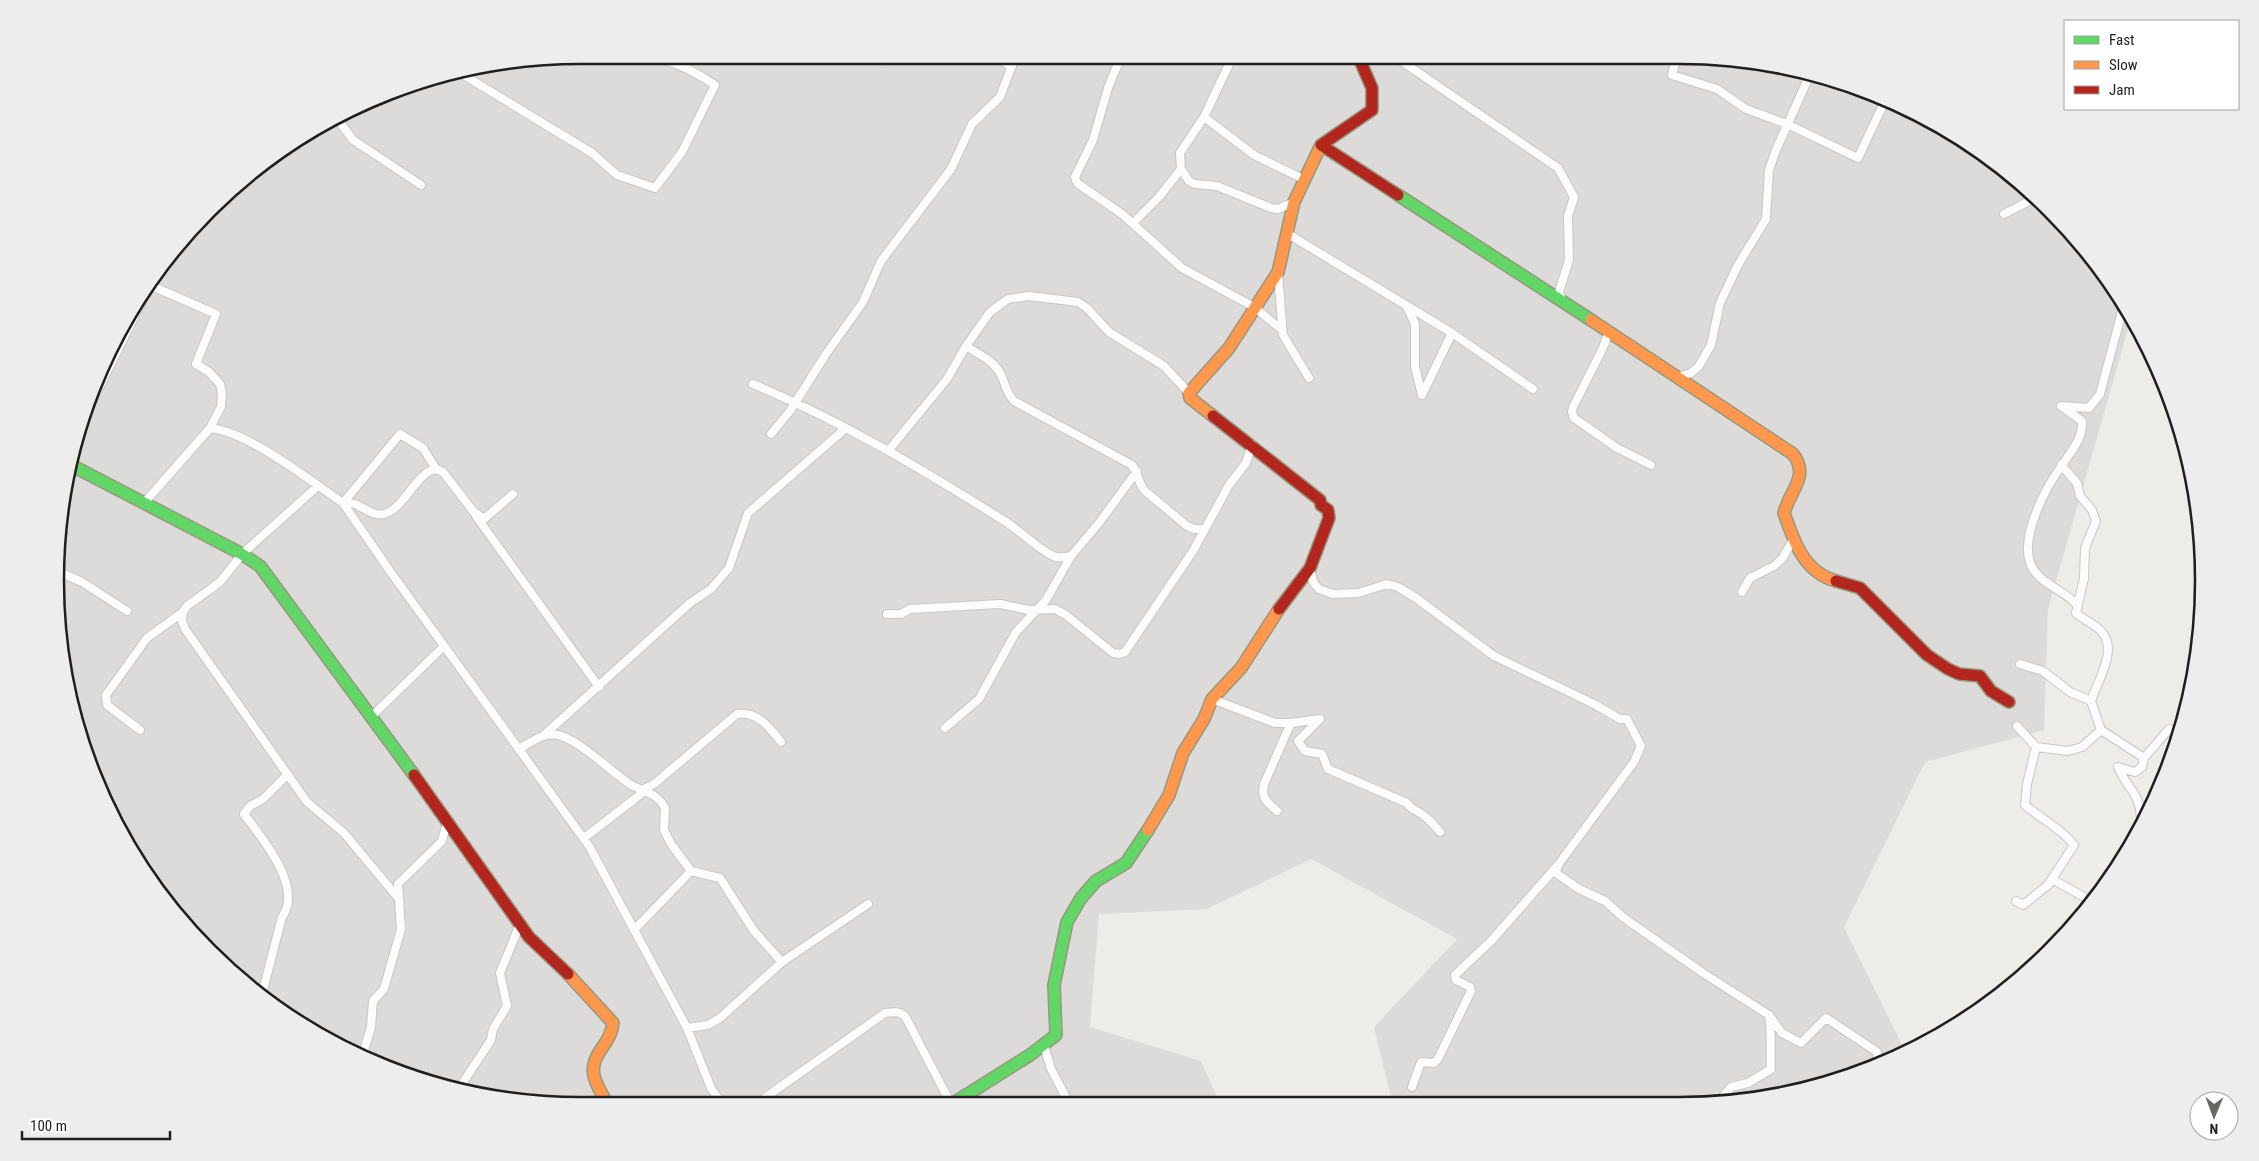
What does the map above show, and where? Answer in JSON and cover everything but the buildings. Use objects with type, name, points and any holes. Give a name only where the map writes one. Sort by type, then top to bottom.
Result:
[{"type":"street","points":[[467,77],[592,153],[617,175],[655,188],[682,152],[715,85],[698,73],[678,64]]},
{"type":"street","points":[[771,434],[796,402],[826,354],[864,302],[881,261],[951,169],[972,124],[1000,97],[1013,64]]},
{"type":"street","points":[[1118,64],[1108,88],[1093,140],[1075,177],[1077,183],[1122,214],[1182,268],[1254,307],[1281,329]]},
{"type":"street","points":[[1229,64],[1204,117],[1180,153],[1181,169],[1189,181],[1195,184],[1217,186],[1271,208],[1278,209],[1294,202]]},
{"type":"street","points":[[1308,378],[1283,336],[1281,329],[1278,272],[1294,202],[1303,179],[1321,144],[1372,110],[1372,88],[1362,64]]},
{"type":"street","points":[[1406,64],[1558,168],[1574,197],[1568,216],[1569,260],[1559,292],[1563,302]]},
{"type":"street","points":[[1675,64],[1672,75],[1717,89],[1746,109],[1787,124],[1858,158],[1883,106]]},
{"type":"street","points":[[1678,376],[1692,373],[1711,345],[1720,303],[1738,265],[1766,219],[1770,170],[1787,124],[1807,80]]},
{"type":"street","points":[[1204,117],[1254,155],[1303,179]]},
{"type":"street","points":[[341,123],[353,140],[421,185]]},
{"type":"street","points":[[1321,144],[1678,376],[1793,454],[1799,462],[1801,474],[1784,513],[1793,540],[1808,565],[1826,578],[1852,584],[1864,591],[1893,623],[1927,655],[1959,674],[1980,676],[1991,691],[2008,702]]},
{"type":"street","points":[[1138,219],[1159,197],[1181,169]]},
{"type":"street","points":[[2004,214],[2029,201]]},
{"type":"street","points":[[1288,234],[1452,333],[1534,389]]},
{"type":"street","points":[[1189,393],[1229,348],[1278,272]]},
{"type":"street","points":[[145,502],[210,428],[221,407],[222,394],[215,377],[196,364],[216,314],[155,288]]},
{"type":"street","points":[[888,451],[947,379],[966,346],[990,312],[1008,299],[1029,296],[1078,302],[1087,308],[1109,332],[1164,366],[1189,393],[1190,398],[1252,444],[1320,500],[1321,506],[1328,510],[1329,518],[1310,568],[1289,593],[1241,668],[1212,699],[1204,719],[1179,761],[1169,795],[1136,851],[1126,863],[1096,881],[1081,898],[1067,922],[1054,985],[1056,1035],[1044,1045],[962,1097]]},
{"type":"street","points":[[1406,306],[1415,324],[1415,367],[1422,395],[1452,333]]},
{"type":"street","points":[[2077,605],[2064,593],[2047,584],[2031,564],[2028,537],[2035,513],[2083,432],[2082,421],[2061,406],[2089,408],[2100,394],[2121,314]]},
{"type":"street","points":[[1609,332],[1572,412],[1574,418],[1617,448],[1651,466]]},
{"type":"street","points":[[966,346],[991,362],[999,371],[1007,394],[1014,401],[1132,465],[1137,471],[1141,486],[1145,492],[1187,526],[1194,529],[1203,529]]},
{"type":"street","points":[[752,384],[796,402],[888,451],[1005,522],[1048,554],[1057,557],[1071,556]]},
{"type":"street","points":[[210,428],[242,437],[343,503],[444,646],[584,838],[612,886],[687,1028],[711,1088],[717,1097]]},
{"type":"street","points":[[519,749],[543,736],[690,603],[711,589],[729,568],[748,513],[846,428]]},
{"type":"street","points":[[343,503],[400,434],[424,448],[436,469],[443,472],[473,511],[598,687]]},
{"type":"street","points":[[887,614],[901,614],[910,610],[1000,604],[1029,610],[1055,609],[1066,615],[1114,652],[1120,654],[1125,652],[1193,551],[1203,529],[1229,486],[1246,463],[1252,444]]},
{"type":"street","points":[[2062,465],[2077,483],[2080,496],[2092,510],[2096,521],[2086,548],[2084,578],[2076,612],[2102,632],[2108,643],[2108,660],[2091,701],[2102,730],[2144,758]]},
{"type":"street","points":[[77,468],[145,502],[220,544],[243,553],[255,560],[268,573],[299,619],[372,716],[529,936],[558,963],[613,1023],[613,1032],[610,1039],[597,1054],[593,1064],[593,1074],[604,1097]]},
{"type":"street","points":[[343,503],[351,501],[371,513],[387,513],[397,506],[426,473],[436,469]]},
{"type":"street","points":[[945,728],[978,699],[1016,632],[1046,600],[1071,556],[1099,523],[1137,471]]},
{"type":"street","points":[[140,730],[107,705],[106,695],[147,638],[183,612],[192,601],[220,582],[243,553],[318,486]]},
{"type":"street","points":[[473,511],[484,519],[513,494]]},
{"type":"street","points":[[1742,592],[1750,578],[1782,559],[1793,540]]},
{"type":"street","points":[[1310,568],[1313,582],[1320,589],[1333,594],[1358,593],[1387,584],[1398,587],[1416,598],[1494,656],[1594,704],[1620,719],[1627,720],[1641,746],[1634,762],[1558,865],[1492,940],[1455,975],[1456,980],[1470,988],[1471,991],[1438,1059],[1434,1063],[1420,1062],[1412,1087]]},
{"type":"street","points":[[64,575],[82,582],[127,611]]},
{"type":"street","points":[[183,612],[182,621],[185,629],[307,802],[344,832],[399,899]]},
{"type":"street","points":[[372,716],[444,646]]},
{"type":"street","points":[[2020,664],[2043,671],[2070,692],[2091,701]]},
{"type":"street","points":[[1212,699],[1262,720],[1275,723],[1320,719],[1298,741],[1305,752],[1322,754],[1328,769],[1407,803],[1411,809],[1421,813],[1430,820],[1440,832]]},
{"type":"street","points":[[584,838],[641,794],[644,789],[654,784],[737,714],[746,713],[762,720],[781,742]]},
{"type":"street","points":[[1277,810],[1264,798],[1262,793],[1264,784],[1291,723]]},
{"type":"street","points":[[2018,726],[2036,747],[2068,751],[2082,747],[2102,730]]},
{"type":"street","points":[[2141,812],[2140,802],[2124,782],[2118,767],[2135,772],[2142,767],[2144,758],[2169,729],[2173,731]]},
{"type":"street","points":[[543,736],[557,735],[570,740],[632,785],[644,789],[662,801],[666,815],[664,830],[671,844],[692,871],[720,878],[754,931],[782,962]]},
{"type":"street","points":[[2016,901],[2023,905],[2048,885],[2074,845],[2069,837],[2042,820],[2025,805],[2036,747]]},
{"type":"street","points":[[264,988],[282,917],[287,911],[288,890],[285,877],[271,851],[244,814],[250,806],[263,799],[288,774]]},
{"type":"street","points":[[364,1049],[370,1027],[373,1001],[384,990],[401,929],[398,884],[442,841],[447,822]]},
{"type":"street","points":[[1558,865],[1556,873],[1561,878],[1605,901],[1624,918],[1702,974],[1769,1015],[1782,1033],[1801,1043],[1826,1018],[1877,1052],[1877,1057]]},
{"type":"street","points":[[634,930],[692,871]]},
{"type":"street","points":[[2052,879],[2086,898]]},
{"type":"street","points":[[687,1028],[708,1025],[720,1018],[782,962],[868,904]]},
{"type":"street","points":[[462,1083],[491,1040],[494,1029],[507,1006],[500,973],[520,924]]},
{"type":"street","points":[[766,1097],[885,1013],[893,1012],[901,1012],[905,1016],[947,1097]]},
{"type":"street","points":[[1724,1095],[1731,1087],[1748,1083],[1771,1069],[1770,1040],[1772,1034],[1769,1015]]},
{"type":"street","points":[[1044,1045],[1051,1069],[1066,1097]]},
{"type":"shaded area","points":[[580,64],[1679,64],[1746,68],[1812,81],[1845,91],[1907,117],[1966,151],[2019,192],[2044,215],[2088,266],[2108,293],[2129,327],[2048,609],[2044,730],[1925,762],[1844,927],[1903,1046],[1845,1070],[1812,1080],[1746,1093],[1679,1097],[1391,1097],[1374,1027],[1457,939],[1311,859],[1207,909],[1099,914],[1090,1027],[1201,1061],[1217,1097],[547,1096],[513,1093],[480,1087],[414,1070],[352,1044],[322,1028],[266,990],[215,946],[192,921],[151,868],[133,839],[117,809],[91,747],[81,714],[68,648],[65,614],[65,547],[68,513],[81,447],[91,414],[117,352],[151,293],[171,266],[215,215],[240,192],[293,151],[352,117],[414,91],[447,81],[513,68]]},
{"type":"traffic: fast","points":[[1398,195],[1591,320]]},
{"type":"traffic: fast","points":[[77,468],[240,553],[260,566],[414,775]]},
{"type":"traffic: fast","points":[[963,1097],[1030,1055],[1056,1035],[1054,985],[1067,922],[1081,898],[1096,881],[1126,863],[1148,830]]},
{"type":"traffic: slow","points":[[1213,416],[1190,398],[1189,393],[1229,348],[1278,272],[1294,202],[1321,145]]},
{"type":"traffic: slow","points":[[1591,320],[1793,454],[1800,469],[1799,476],[1784,513],[1796,545],[1808,563],[1825,577],[1836,581]]},
{"type":"traffic: slow","points":[[1148,830],[1169,795],[1183,753],[1204,719],[1212,699],[1241,668],[1279,609]]},
{"type":"traffic: slow","points":[[568,974],[613,1023],[612,1030],[597,1056],[593,1070],[596,1083],[604,1097]]},
{"type":"traffic: jam","points":[[1362,64],[1372,88],[1372,110],[1321,145],[1398,195]]},
{"type":"traffic: jam","points":[[1213,416],[1320,500],[1321,505],[1328,510],[1329,518],[1310,568],[1279,609]]},
{"type":"traffic: jam","points":[[1836,581],[1860,588],[1927,655],[1959,674],[1980,676],[1991,691],[2009,702]]},
{"type":"traffic: jam","points":[[414,775],[529,937],[568,974]]}]
